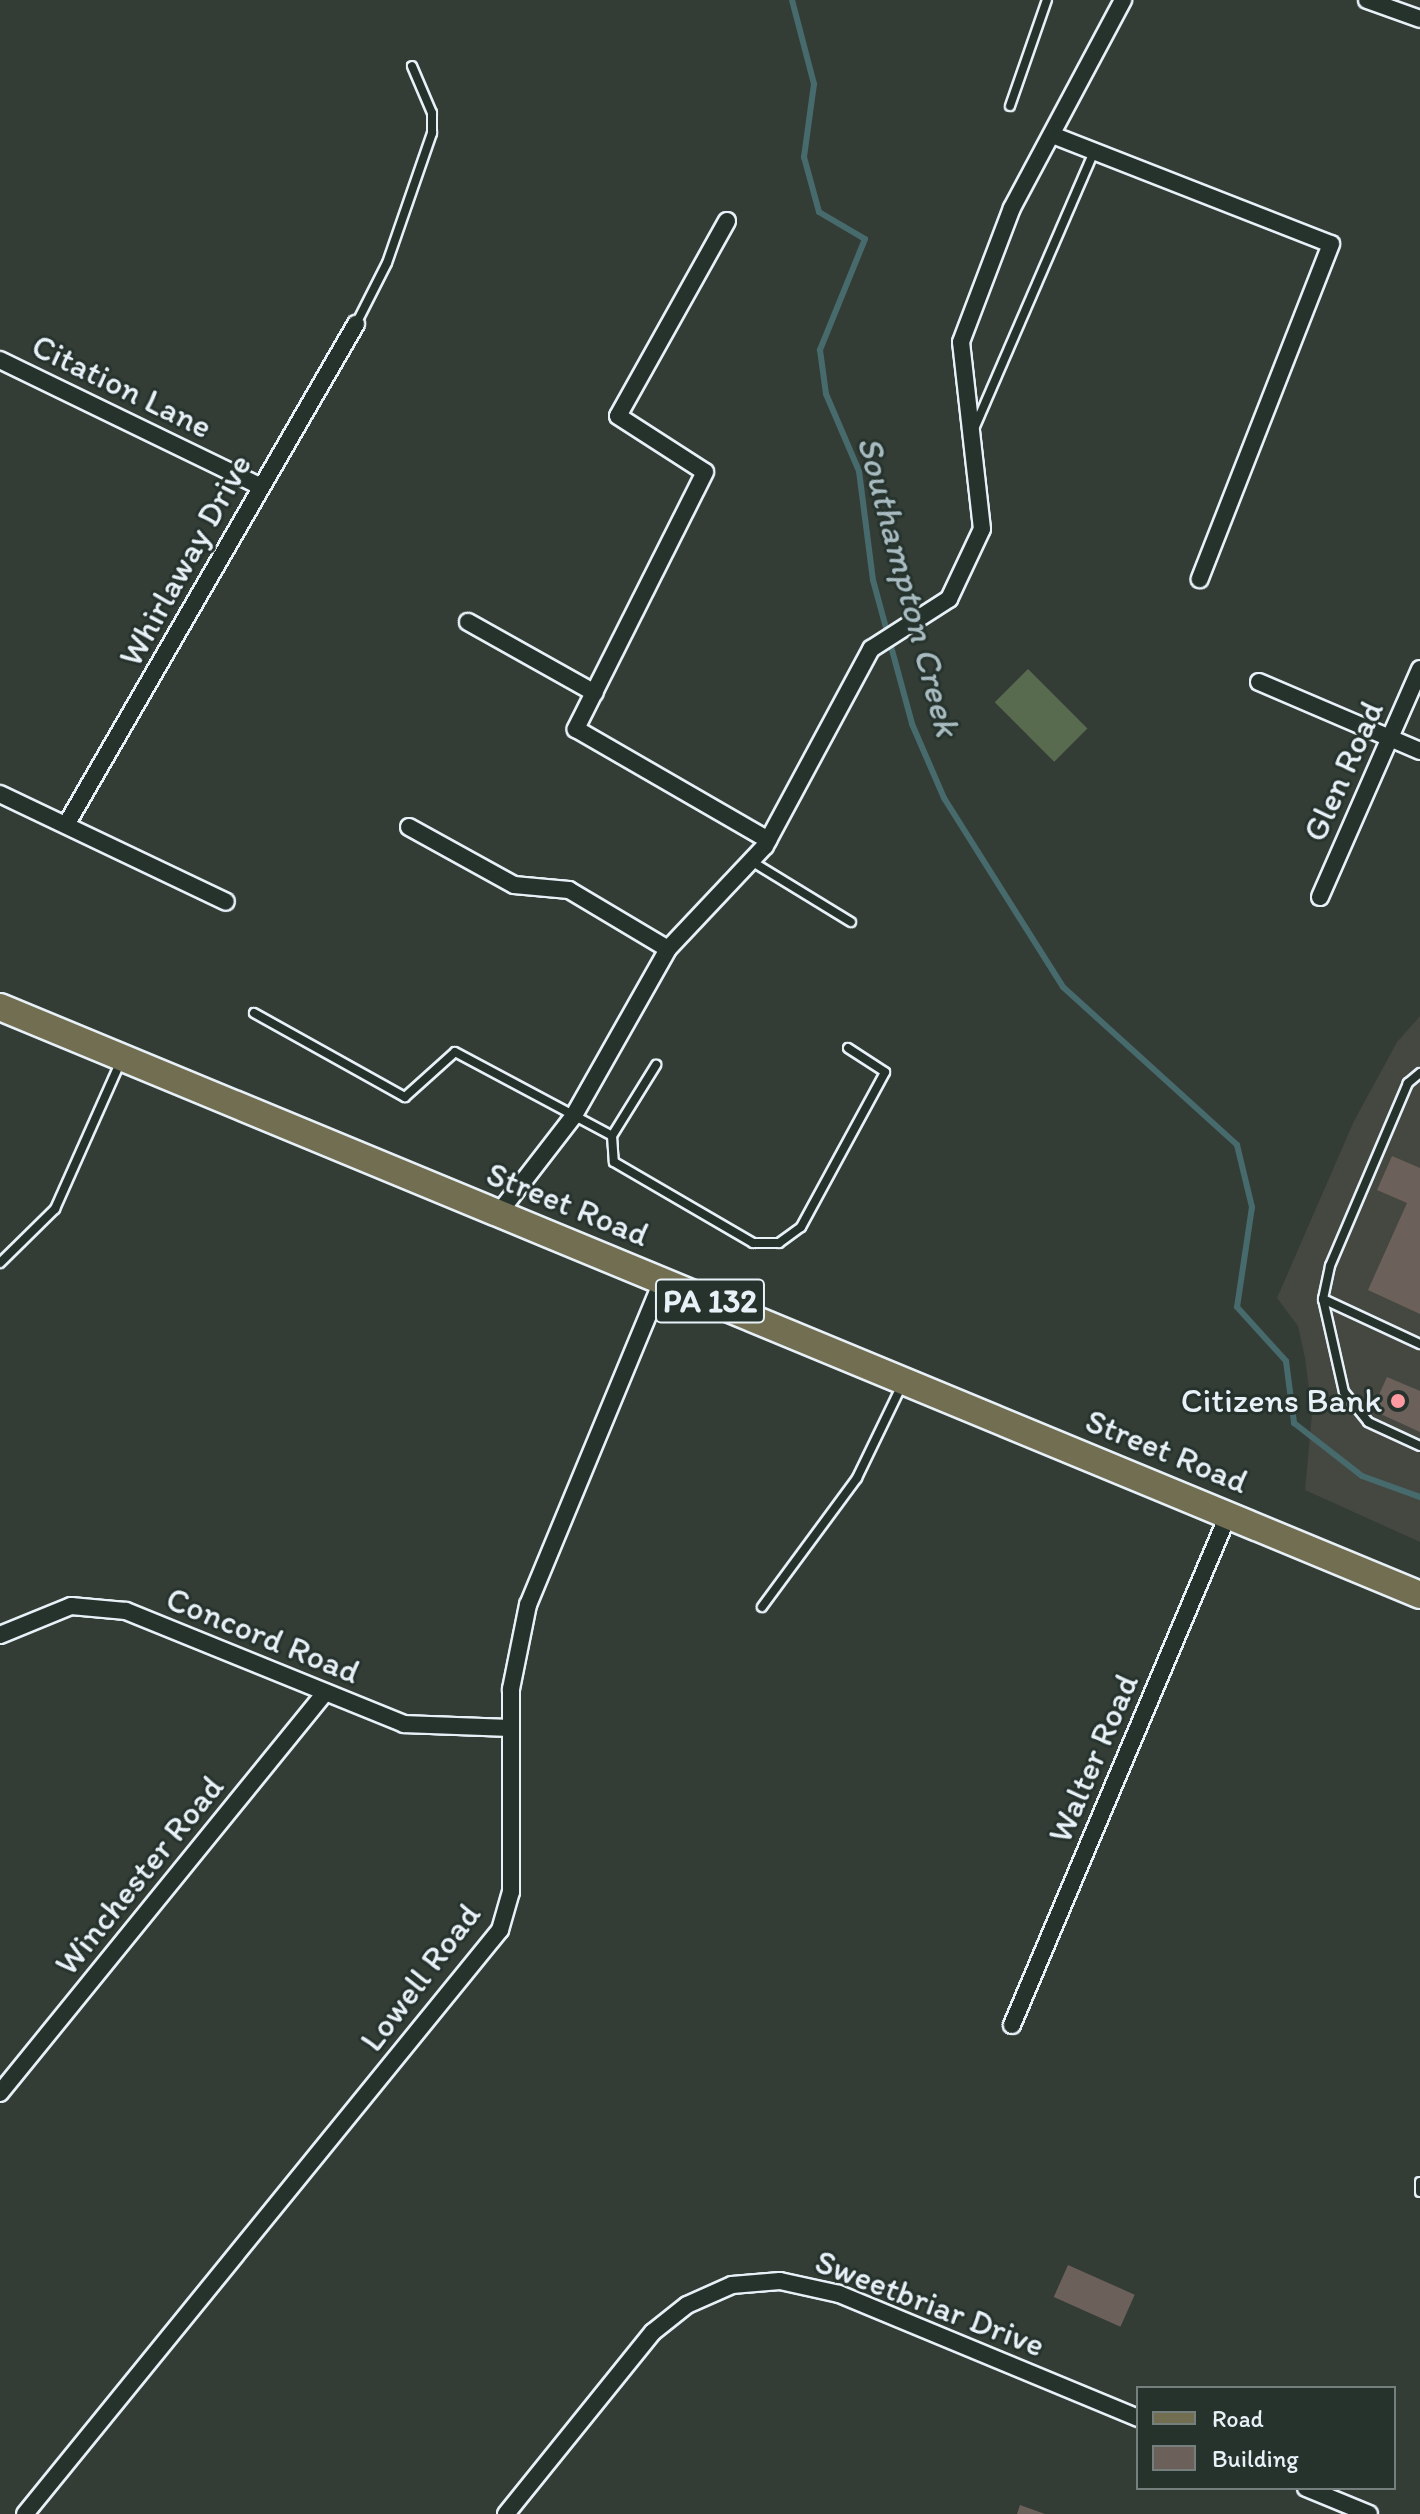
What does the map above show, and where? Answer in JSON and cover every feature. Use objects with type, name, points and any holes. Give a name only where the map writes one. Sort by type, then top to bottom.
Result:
[{"type":"main road","name":"Street Road","points":[[0,1007],[903,1382],[1229,1513],[1420,1595]]},
{"type":"street","points":[[498,1214],[573,1117],[668,949],[768,840],[871,649],[914,625],[949,599],[982,529],[974,429],[961,342],[1012,208],[1055,136],[1123,0]]},
{"type":"street","points":[[1367,0],[1420,19]]},
{"type":"street","points":[[1055,136],[1331,244],[1200,579]]},
{"type":"street","points":[[727,221],[618,416],[705,472],[576,729],[768,840]]},
{"type":"street","name":"Whirlaway Drive","points":[[66,825],[356,324]]},
{"type":"street","name":"Citation Lane","points":[[0,360],[261,487]]},
{"type":"street","points":[[468,622],[595,693]]},
{"type":"street","name":"Glen Road","points":[[1320,897],[1420,669]]},
{"type":"street","points":[[1259,682],[1420,751]]},
{"type":"street","points":[[0,794],[226,902]]},
{"type":"street","points":[[409,827],[514,885],[569,890],[668,949]]},
{"type":"street","name":"Lowell Road","points":[[25,2514],[500,1930],[511,1892],[509,1728],[528,1605],[662,1281]]},
{"type":"street","name":"Walter Road","points":[[1012,2025],[1229,1513]]},
{"type":"street","name":"Concord Road","points":[[0,1635],[51,1610],[96,1606],[126,1611],[404,1724],[509,1728]]},
{"type":"street","name":"Winchester Road","points":[[0,2093],[324,1694]]},
{"type":"street","name":"Sweetbriar Drive","points":[[506,2514],[653,2332],[687,2305],[732,2285],[780,2281],[839,2294],[1136,2417]]},
{"type":"street","points":[[1311,2490],[1369,2514]]},
{"type":"lane","points":[[1010,106],[1047,0]]},
{"type":"lane","points":[[356,324],[387,263],[432,133],[432,113],[412,66]]},
{"type":"lane","points":[[974,429],[1095,151]]},
{"type":"lane","points":[[750,861],[851,922]]},
{"type":"lane","points":[[254,1013],[393,1093],[418,1091],[435,1062],[455,1052],[612,1136]]},
{"type":"lane","points":[[656,1065],[612,1136],[614,1162],[753,1243],[779,1243],[801,1227],[885,1072],[848,1048]]},
{"type":"lane","points":[[0,1263],[55,1209],[123,1058]]},
{"type":"lane","points":[[1420,1073],[1408,1083],[1330,1266],[1323,1299],[1344,1392],[1368,1422],[1420,1446]]},
{"type":"lane","points":[[1323,1299],[1420,1344]]},
{"type":"lane","points":[[762,1607],[857,1478],[903,1382]]},
{"type":"lane","points":[[1420,2182],[1420,2192]]},
{"type":"shaded area","points":[[1420,1016],[1420,1542],[1305,1490],[1312,1414],[1305,1358],[1298,1326],[1277,1298],[1354,1121],[1397,1042]]},
{"type":"green space","points":[[1028,669],[1087,728],[1054,762],[995,702]]},
{"type":"building","points":[[1392,1156],[1420,1168],[1420,1314],[1368,1290],[1407,1203],[1377,1190]]},
{"type":"building","name":"Citizens Bank","points":[[1387,1377],[1420,1391],[1420,1432],[1372,1410]]},
{"type":"building","points":[[1068,2265],[1135,2295],[1120,2327],[1054,2297]]},
{"type":"building","points":[[1020,2505],[1045,2514],[1017,2514]]},
{"type":"waterway","name":"Southampton Creek","points":[[792,0],[814,84],[804,157],[819,212],[865,239],[820,350],[826,394],[859,471],[873,580],[912,724],[944,798],[1063,987],[1237,1145],[1252,1207],[1237,1307],[1286,1361],[1294,1423],[1362,1476],[1420,1497]]},
{"type":"place","name":"Citizens Bank","points":[[1398,1401]]}]
